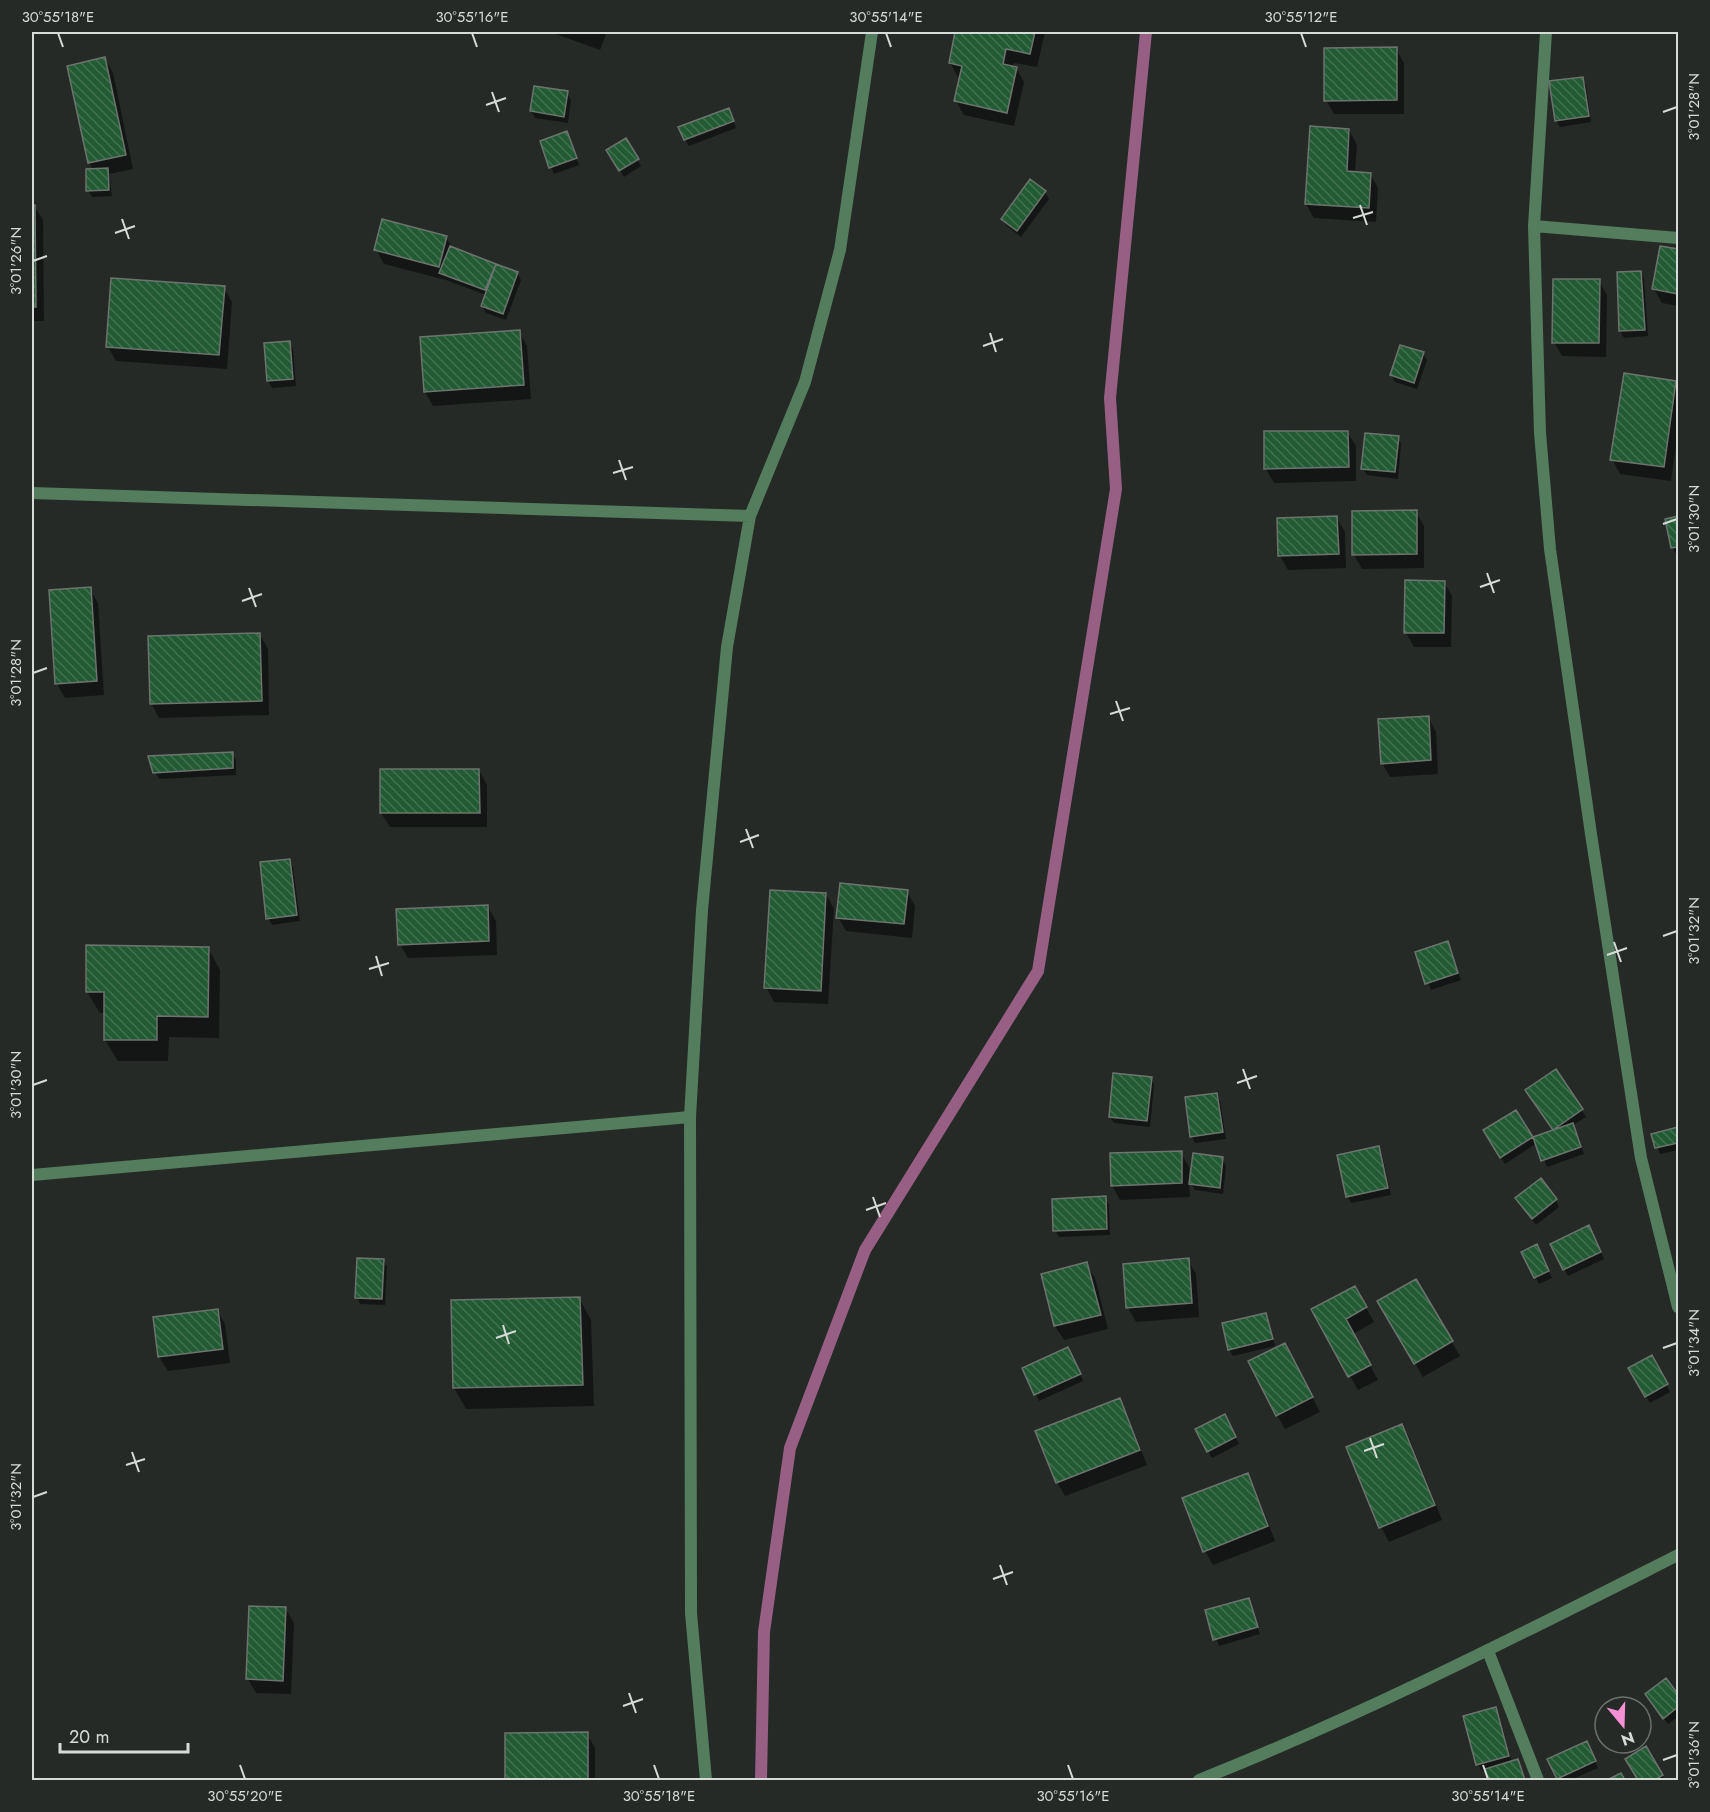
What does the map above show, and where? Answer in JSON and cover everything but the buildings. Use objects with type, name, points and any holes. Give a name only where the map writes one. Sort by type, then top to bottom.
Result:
[{"type":"street","points":[[706,1780],[691,1613],[690,1117],[702,910],[727,647],[750,516],[806,381],[840,250],[872,32]]},
{"type":"street","points":[[1546,32],[1534,226],[1540,434],[1550,549],[1641,1158],[1678,1307]]},
{"type":"street","points":[[1534,226],[1678,238]]},
{"type":"street","points":[[32,493],[750,516]]},
{"type":"street","points":[[32,1175],[690,1117]]},
{"type":"street","points":[[1202,1780],[1299,1740],[1488,1651],[1678,1555]]},
{"type":"street","points":[[1488,1651],[1538,1780]]},
{"type":"waterway","points":[[761,1780],[764,1632],[790,1448],[865,1250],[1038,971],[1116,489],[1110,398],[1146,32]]}]
